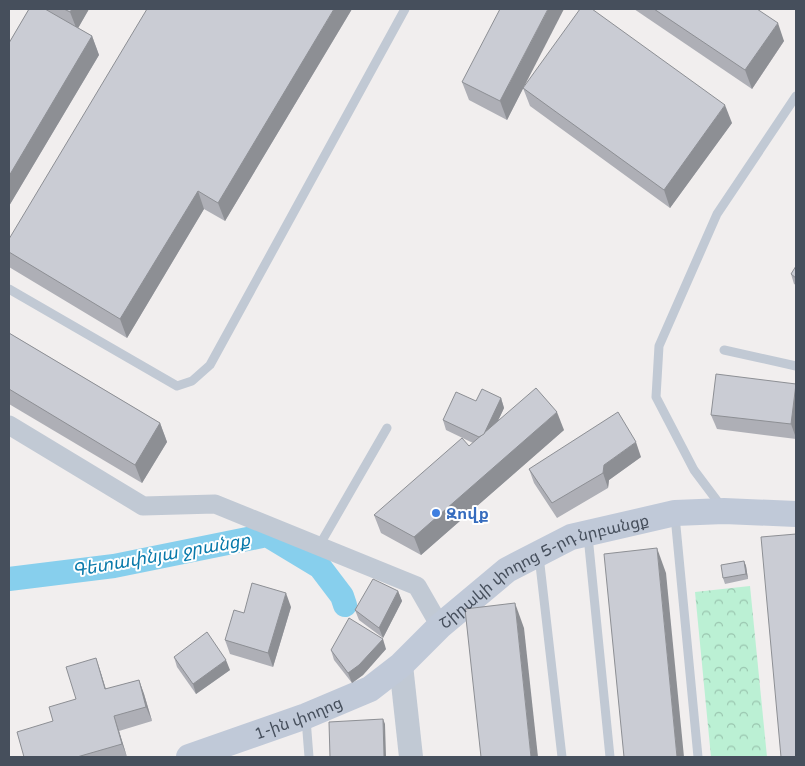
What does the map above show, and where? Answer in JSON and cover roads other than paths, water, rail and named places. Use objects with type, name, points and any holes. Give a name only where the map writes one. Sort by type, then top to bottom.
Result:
[{"type":"main road","name":"Շիրակի փողոց 5-րդ նրբանցք","points":[[401,665],[440,626],[506,570],[570,537],[675,513],[724,511],[796,514]]},
{"type":"main road","name":"1-ին փողոց","points":[[189,757],[306,716],[370,689],[401,665]]},
{"type":"street","points":[[9,424],[143,506],[215,504],[417,586],[440,626]]},
{"type":"street","points":[[401,665],[411,757]]},
{"type":"lane","points":[[9,289],[177,386],[192,381],[210,365],[405,9]]},
{"type":"lane","points":[[724,511],[694,470],[656,397],[659,346],[717,214],[796,96]]},
{"type":"lane","points":[[724,350],[796,366]]},
{"type":"lane","points":[[319,546],[387,428]]},
{"type":"lane","points":[[675,513],[698,757]]},
{"type":"lane","points":[[588,533],[610,757]]},
{"type":"lane","points":[[539,554],[562,757]]},
{"type":"lane","points":[[306,716],[309,757]]},
{"type":"waterway","name":"Գետափնյա ջրանցք","points":[[9,579],[114,566],[267,535],[320,567],[342,596],[345,605]]},
{"type":"place","name":"Զովք","points":[[436,513]]}]
